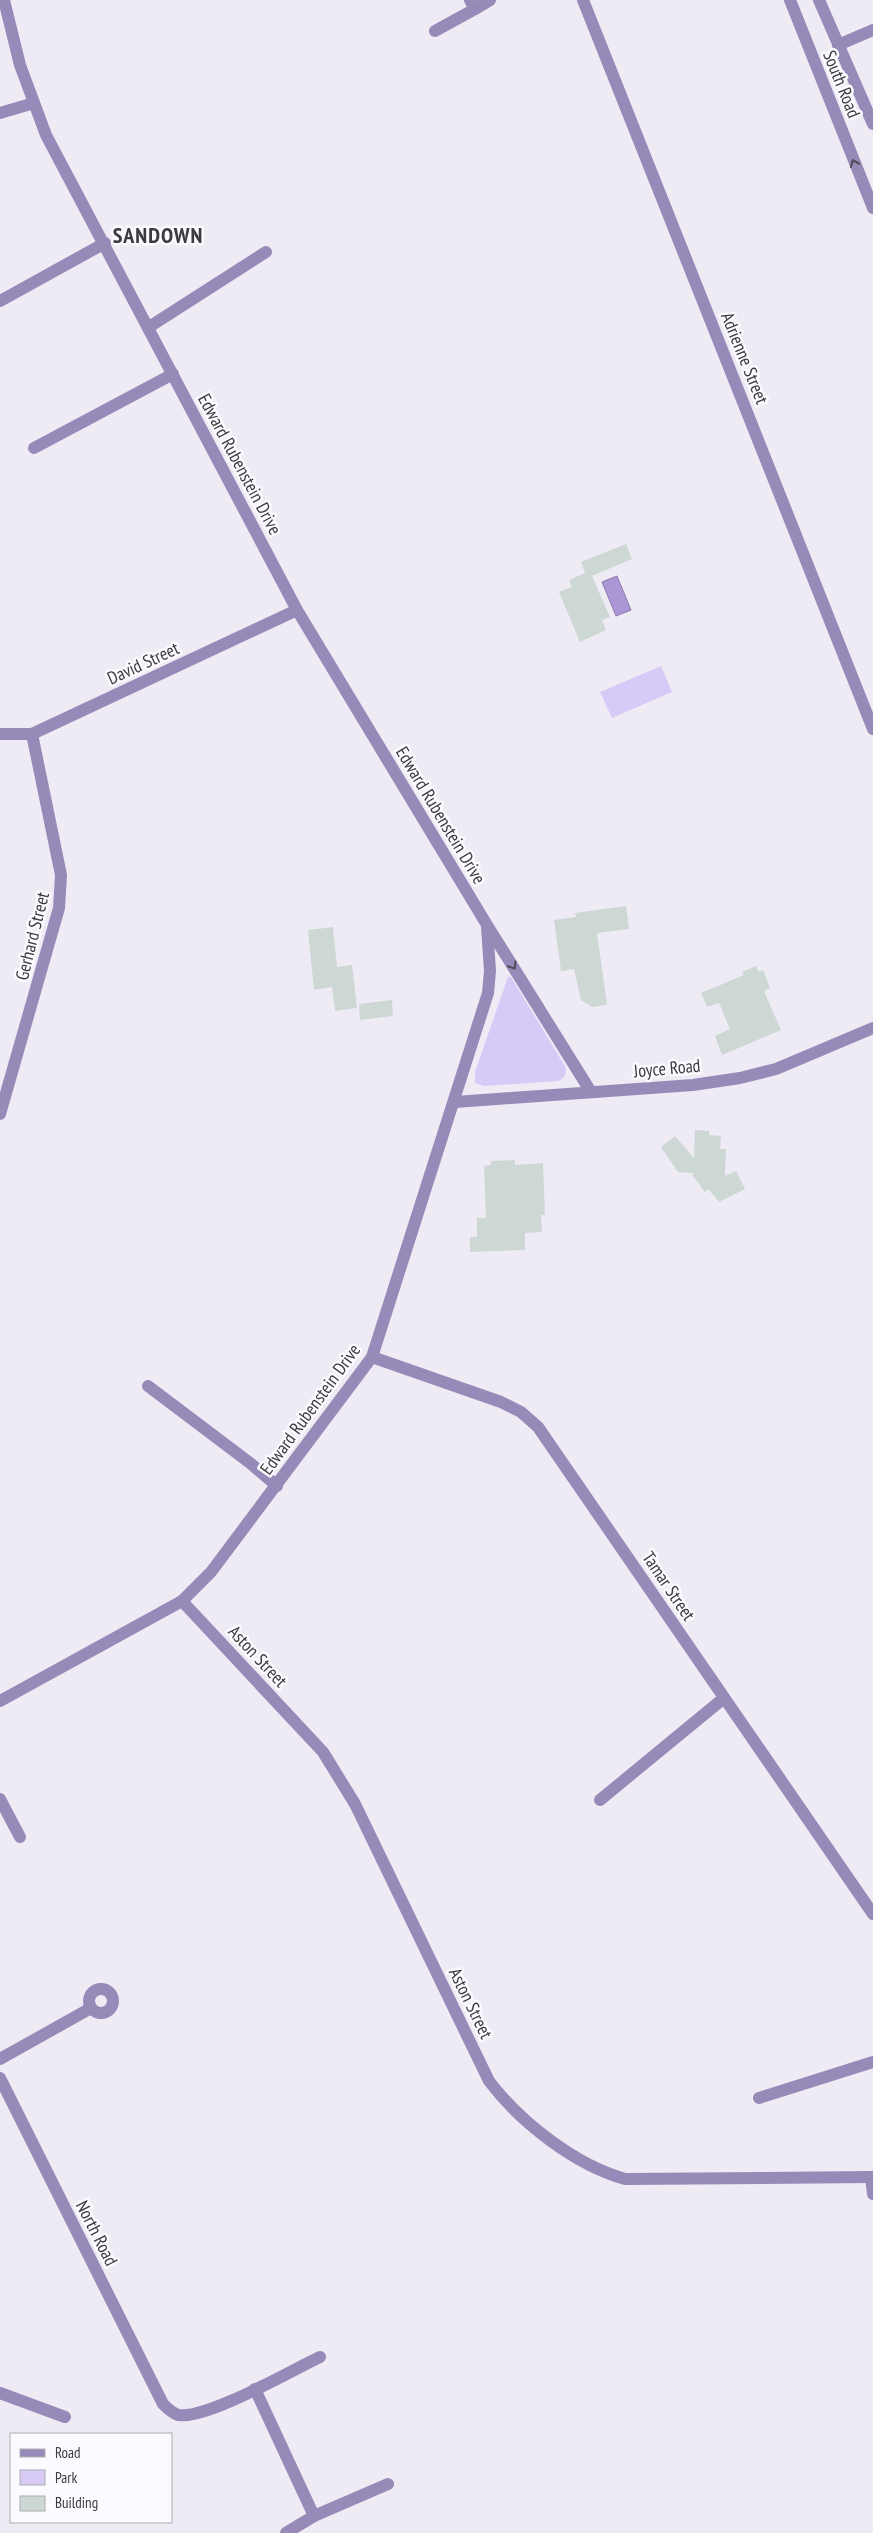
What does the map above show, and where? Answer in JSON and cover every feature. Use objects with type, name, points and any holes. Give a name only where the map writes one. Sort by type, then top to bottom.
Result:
[{"type":"street","name":"Edward Rubenstein Drive","points":[[4,0],[20,65],[46,135],[297,610],[487,925],[591,1092]]},
{"type":"street","points":[[435,31],[472,5],[490,0]]},
{"type":"street","name":"Adrienne Street","points":[[583,0],[873,729]]},
{"type":"street","name":"South Road","points":[[790,0],[873,208]]},
{"type":"street","name":"South Road","points":[[819,0],[873,124]]},
{"type":"street","points":[[838,45],[873,30]]},
{"type":"street","points":[[0,113],[34,103]]},
{"type":"street","points":[[0,301],[105,244]]},
{"type":"street","points":[[149,327],[266,252]]},
{"type":"street","points":[[34,448],[173,374]]},
{"type":"street","name":"David Street","points":[[0,734],[32,734],[297,610]]},
{"type":"street","name":"Gerhard Street","points":[[1,1108],[50,943],[62,892],[61,875],[32,734]]},
{"type":"street","name":"Edward Rubenstein Drive","points":[[0,1701],[182,1601],[211,1572],[372,1356],[455,1102],[488,993],[490,964],[487,925]]},
{"type":"street","name":"Joyce Road","points":[[455,1102],[692,1085],[740,1078],[776,1069],[873,1028]]},
{"type":"street","name":"Tamar Street","points":[[372,1356],[501,1402],[521,1412],[538,1427],[873,1914]]},
{"type":"street","points":[[148,1386],[250,1463],[276,1486]]},
{"type":"street","name":"Aston Street","points":[[182,1601],[303,1729],[337,1772],[355,1804],[489,2081],[513,2109],[560,2147],[600,2172],[624,2179],[872,2177]]},
{"type":"street","points":[[600,1800],[724,1698]]},
{"type":"street","points":[[0,1799],[20,1836]]},
{"type":"street","points":[[0,2059],[91,2008]]},
{"type":"street","points":[[759,2098],[873,2062]]},
{"type":"street","name":"North Road","points":[[0,2078],[163,2404],[177,2414],[188,2415],[208,2410],[255,2389]]},
{"type":"street","points":[[872,2177],[873,2194]]},
{"type":"street","points":[[314,2516],[255,2389],[320,2356]]},
{"type":"street","points":[[0,2393],[65,2417]]},
{"type":"street","points":[[286,2533],[314,2516],[388,2484]]},
{"type":"green space","points":[[661,666],[672,692],[612,718],[600,692]]},
{"type":"green space","points":[[508,977],[511,977],[566,1068],[565,1076],[559,1081],[484,1086],[475,1083],[475,1072]]},
{"type":"shaded area","points":[[617,576],[631,610],[616,616],[602,582]]},
{"type":"building","points":[[626,544],[632,559],[592,576],[610,617],[602,620],[606,630],[580,642],[559,592],[572,587],[569,580],[585,573],[581,562]]},
{"type":"building","points":[[626,906],[629,929],[597,933],[607,1005],[592,1007],[581,1000],[574,969],[561,971],[554,920],[576,917],[575,913]]},
{"type":"building","points":[[333,927],[337,967],[352,965],[357,1008],[335,1011],[332,987],[314,990],[308,930]]},
{"type":"building","points":[[756,966],[759,972],[763,970],[770,988],[764,991],[781,1030],[722,1055],[715,1036],[730,1029],[719,1003],[707,1007],[701,993],[744,975],[742,972]]},
{"type":"building","points":[[392,1000],[393,1016],[360,1020],[359,1004]]},
{"type":"building","points":[[695,1130],[709,1131],[709,1135],[721,1136],[720,1149],[726,1149],[725,1176],[736,1171],[745,1189],[719,1202],[708,1189],[705,1192],[693,1176],[693,1173],[678,1172],[661,1147],[675,1136],[694,1158]]},
{"type":"building","points":[[515,1160],[515,1165],[543,1163],[545,1215],[541,1215],[542,1232],[525,1233],[525,1250],[470,1252],[470,1237],[477,1237],[477,1218],[486,1218],[484,1166],[491,1165],[491,1161]]},
{"type":"district","name":"SANDOWN","points":[[158,235]]}]
